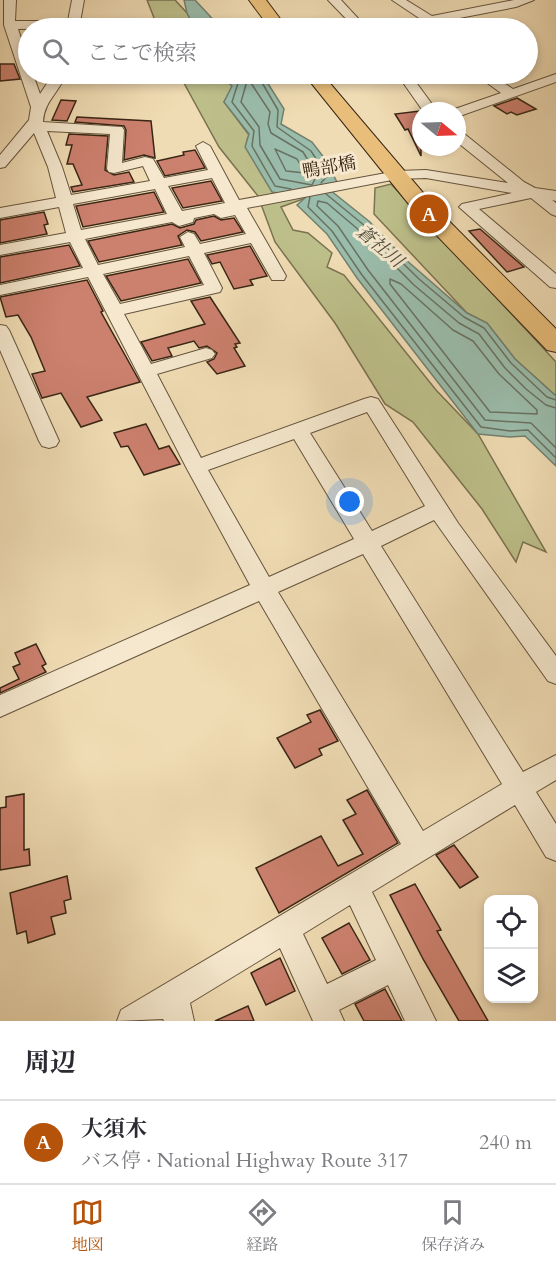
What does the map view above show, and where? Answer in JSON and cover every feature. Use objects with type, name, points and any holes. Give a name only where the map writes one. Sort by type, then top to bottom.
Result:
[{"type":"highway","points":[[257,0],[271,18]]},
{"type":"highway","points":[[321,84],[394,176],[556,344]]},
{"type":"street","points":[[10,0],[10,25],[18,53]]},
{"type":"street","points":[[72,18],[78,0]]},
{"type":"street","points":[[334,0],[351,18]]},
{"type":"street","points":[[398,0],[419,18]]},
{"type":"street","points":[[446,18],[473,10],[494,10],[528,0]]},
{"type":"street","points":[[10,25],[18,25]]},
{"type":"street","points":[[538,84],[556,78]]},
{"type":"street","points":[[27,84],[75,236],[196,467],[264,589],[418,848]]},
{"type":"street","points":[[2,157],[37,118],[55,84]]},
{"type":"street","points":[[411,84],[424,102]]},
{"type":"street","points":[[497,84],[510,93]]},
{"type":"street","points":[[466,110],[538,84]]},
{"type":"street","points":[[37,118],[117,130],[114,169],[148,162],[214,288],[114,311]]},
{"type":"street","points":[[466,142],[528,192],[538,196],[556,211]]},
{"type":"street","points":[[203,146],[234,205]]},
{"type":"street","points":[[0,213],[217,173]]},
{"type":"street","name":"鴨部橋","points":[[178,218],[275,197],[394,176],[426,174],[556,196]]},
{"type":"street","points":[[556,183],[525,195],[467,207],[556,284]]},
{"type":"street","points":[[0,250],[240,209],[279,276]]},
{"type":"street","points":[[0,290],[256,237]]},
{"type":"street","points":[[0,330],[49,441]]},
{"type":"street","points":[[146,371],[206,354]]},
{"type":"street","points":[[196,467],[371,403],[438,509],[556,674]]},
{"type":"street","points":[[297,430],[556,848]]},
{"type":"street","points":[[0,706],[367,543],[438,509]]},
{"type":"street","points":[[132,1021],[176,1009],[285,928],[556,766]]},
{"type":"street","points":[[355,886],[421,1021]]},
{"type":"street","points":[[285,928],[325,1012],[394,967]]},
{"type":"green space","points":[[147,0],[175,0],[190,18],[154,18]]},
{"type":"green space","points":[[184,84],[230,84],[233,86],[224,102],[249,135],[247,140],[306,198],[281,207],[293,230],[308,233],[332,253],[327,267],[344,275],[436,390],[478,434],[546,552],[523,542],[516,562],[482,509],[413,422],[385,404],[335,323],[275,242],[258,196],[219,147]]},
{"type":"green space","points":[[391,184],[556,362],[556,396],[515,359],[487,323],[467,313],[374,214],[375,188]]},
{"type":"water","points":[[184,0],[195,0],[212,18],[190,18]]},
{"type":"water","name":"蒼社川","points":[[230,84],[268,84],[284,109],[281,124],[312,142],[325,159],[337,182],[325,186],[370,222],[405,259],[467,313],[487,323],[515,359],[556,396],[556,466],[525,436],[478,434],[357,278],[327,234],[297,205],[305,198],[272,192],[245,147],[249,134],[224,102],[232,86]]},
{"type":"building","points":[[0,64],[14,64],[18,79],[0,81]]},
{"type":"building","points":[[517,98],[536,109],[517,115],[511,112],[507,114],[494,106]]},
{"type":"building","points":[[61,100],[76,101],[67,121],[52,120]]},
{"type":"building","points":[[412,112],[412,137],[408,129],[405,130],[395,114]]},
{"type":"building","points":[[77,117],[151,121],[155,158],[144,155],[124,160],[126,130],[124,126],[75,122]]},
{"type":"building","points":[[69,134],[108,136],[105,170],[114,175],[129,172],[134,182],[73,192],[71,187],[82,185],[73,164],[67,164],[72,145],[66,145]]},
{"type":"building","points":[[195,150],[205,168],[165,176],[157,161]]},
{"type":"building","points":[[211,181],[222,201],[183,208],[172,188]]},
{"type":"building","points":[[154,192],[164,212],[83,227],[76,206]]},
{"type":"building","points":[[44,212],[48,224],[44,225],[47,234],[0,243],[0,220]]},
{"type":"building","points":[[214,216],[221,220],[234,218],[243,232],[201,241],[195,232],[187,230],[178,236],[182,245],[99,262],[88,241],[172,224],[180,228],[194,224],[196,220]]},
{"type":"building","points":[[480,229],[524,267],[507,272],[469,231]]},
{"type":"building","points":[[69,245],[80,266],[0,283],[0,257]]},
{"type":"building","points":[[250,246],[267,276],[250,280],[253,285],[234,289],[220,262],[212,264],[207,255]]},
{"type":"building","points":[[188,259],[201,283],[121,301],[106,276]]},
{"type":"building","points":[[87,280],[103,311],[101,312],[140,382],[87,397],[102,420],[81,427],[61,393],[42,398],[32,374],[45,371],[31,337],[18,315],[6,317],[0,297]]},
{"type":"building","points":[[210,297],[240,343],[235,344],[237,347],[234,348],[245,366],[217,374],[207,362],[214,359],[217,353],[207,346],[199,348],[194,341],[168,348],[172,356],[152,361],[141,342],[205,324],[191,301]]},
{"type":"building","points":[[146,424],[159,449],[169,446],[180,464],[144,475],[128,446],[121,447],[114,433]]},
{"type":"building","points":[[36,644],[46,664],[42,666],[46,672],[0,693],[0,688],[19,679],[13,667],[20,664],[15,653]]},
{"type":"building","points":[[320,710],[338,741],[319,749],[322,755],[295,768],[277,738],[311,722],[307,715]]},
{"type":"building","points":[[367,790],[398,843],[279,913],[256,868],[321,836],[338,866],[363,854],[343,820],[356,814],[347,800]]},
{"type":"building","points":[[24,794],[24,850],[29,849],[30,865],[0,870],[0,808],[6,807],[6,797]]},
{"type":"building","points":[[454,845],[478,877],[460,888],[436,855]]},
{"type":"building","points":[[67,876],[71,899],[64,901],[66,913],[51,917],[55,934],[28,943],[26,931],[17,934],[10,893]]},
{"type":"building","points":[[415,884],[441,930],[437,931],[488,1021],[459,1021],[423,959],[390,895]]},
{"type":"building","points":[[349,923],[370,960],[342,974],[322,938]]},
{"type":"building","points":[[280,958],[295,991],[266,1005],[251,973]]},
{"type":"building","points":[[385,989],[402,1021],[364,1021],[355,1004]]},
{"type":"building","points":[[248,1006],[254,1021],[215,1021]]},
{"type":"place","name":"大須木","points":[[429,214]]}]
